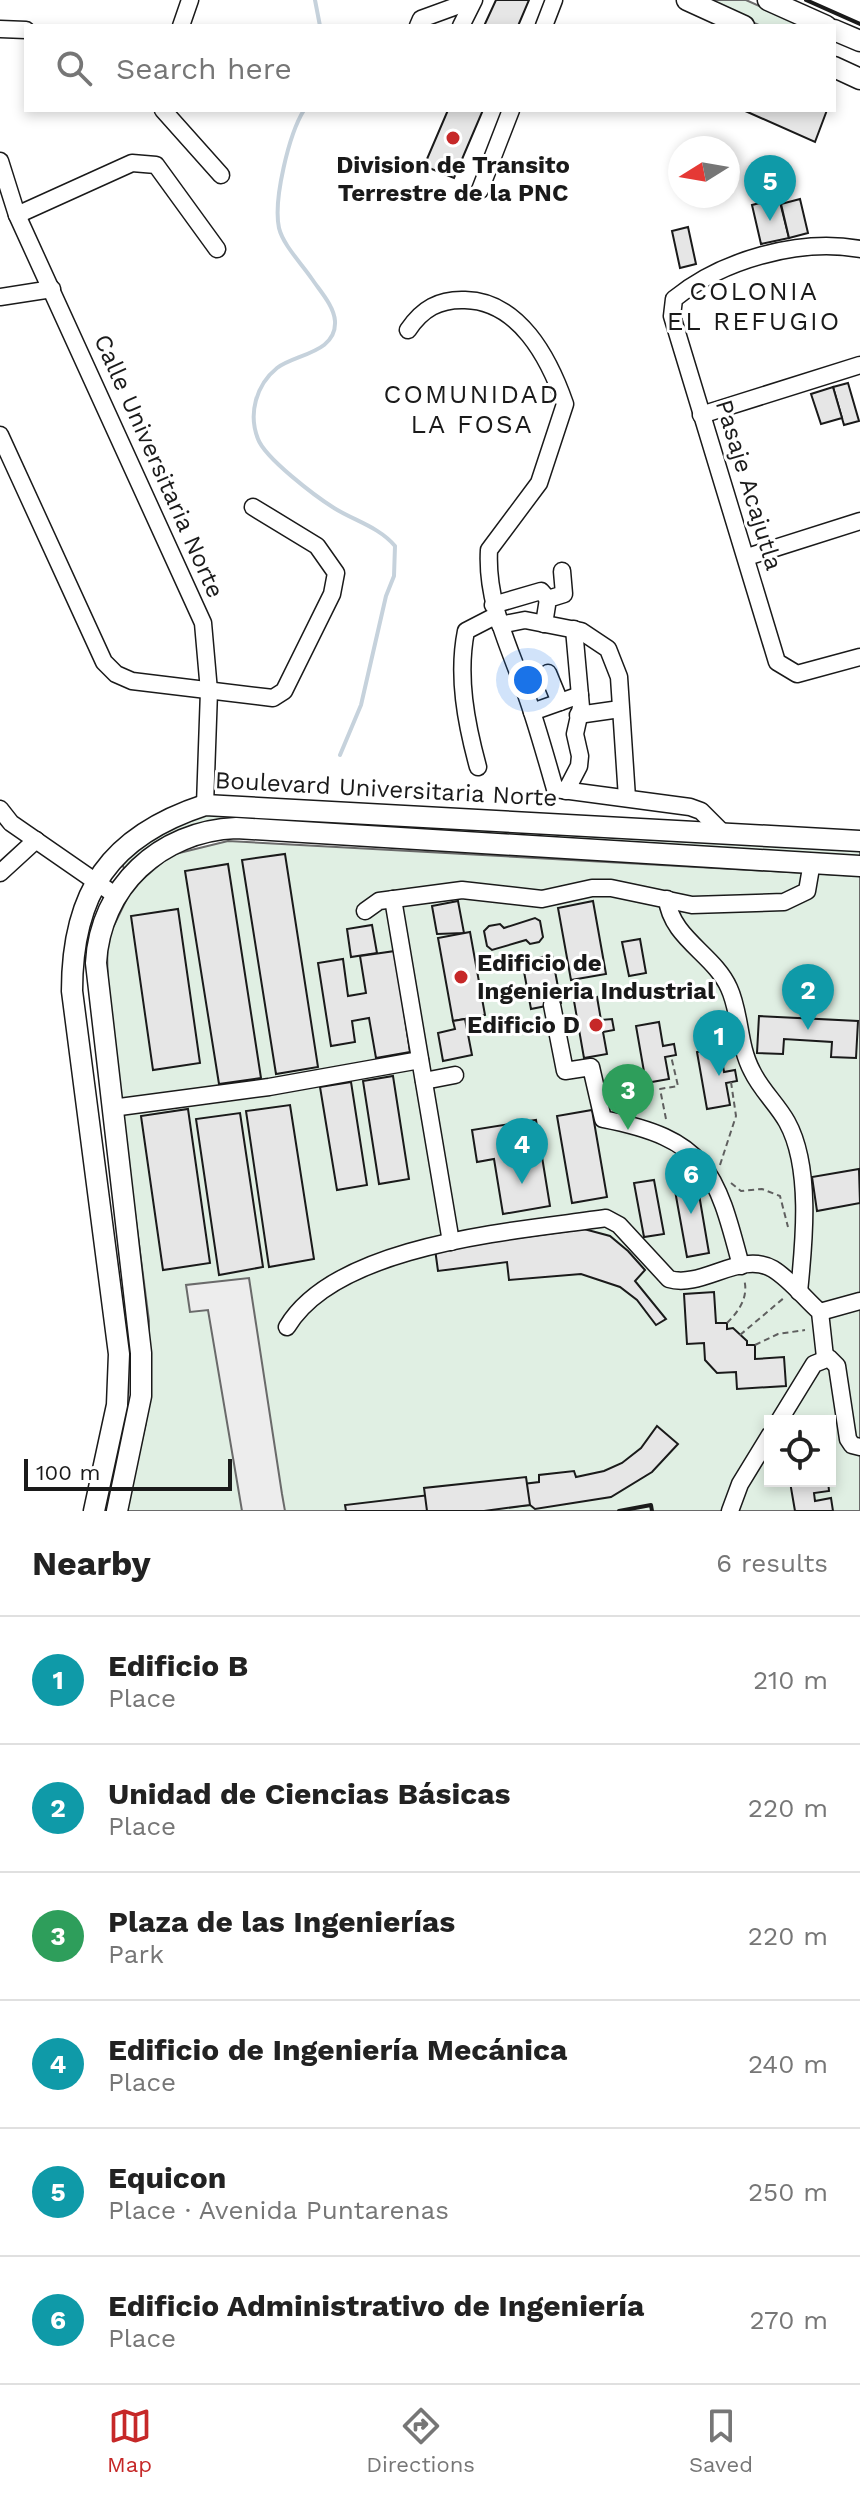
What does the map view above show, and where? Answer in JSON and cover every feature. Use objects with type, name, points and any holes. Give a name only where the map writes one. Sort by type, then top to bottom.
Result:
[{"type":"main road","points":[[687,0],[740,24]]},
{"type":"main road","points":[[768,0],[822,24]]},
{"type":"main road","points":[[836,31],[860,41]]},
{"type":"main road","points":[[836,68],[860,79]]},
{"type":"main road","name":"Boulevard Universitaria Norte","points":[[94,1511],[120,1379],[72,991],[75,938],[94,882],[121,849],[172,816],[205,805],[860,841]]},
{"type":"main road","name":"Boulevard Universitaria Norte","points":[[117,1511],[138,1411],[142,1367],[96,963],[102,923],[115,895],[159,851],[189,836],[216,829],[860,866]]},
{"type":"street","points":[[182,24],[190,0]]},
{"type":"street","points":[[419,24],[421,19],[473,0]]},
{"type":"street","points":[[462,24],[473,0]]},
{"type":"street","points":[[545,24],[554,0]]},
{"type":"street","points":[[0,29],[24,30]]},
{"type":"street","points":[[165,112],[221,175]]},
{"type":"street","points":[[480,190],[510,112]]},
{"type":"street","name":"Calle Universitaria Norte","points":[[0,161],[17,215],[203,623],[209,691],[205,805]]},
{"type":"street","points":[[17,215],[132,163],[156,165],[217,249]]},
{"type":"street","name":"Pasaje Acajutla","points":[[860,249],[809,244],[695,281],[674,299],[672,316],[777,662],[797,674],[860,657]]},
{"type":"street","points":[[0,297],[52,289]]},
{"type":"street","points":[[408,330],[420,313],[431,305],[455,299],[489,302],[513,318],[539,349],[565,404],[539,483],[489,550],[488,580],[555,789],[690,807],[701,811],[723,833]]},
{"type":"street","points":[[701,415],[860,365]]},
{"type":"street","points":[[0,435],[104,662],[116,674],[132,681],[278,697],[337,581],[329,560],[317,546],[253,507]]},
{"type":"street","points":[[747,557],[860,521]]},
{"type":"street","points":[[548,599],[564,594],[562,571]]},
{"type":"street","points":[[478,767],[468,728],[462,651],[466,631],[541,591],[548,599]]},
{"type":"street","points":[[544,624],[548,599]]},
{"type":"street","points":[[497,615],[574,629],[608,649],[619,677],[627,798]]},
{"type":"street","points":[[566,791],[579,766],[575,727],[580,695],[574,629]]},
{"type":"street","points":[[548,673],[560,702]]},
{"type":"street","points":[[532,712],[580,695]]},
{"type":"street","points":[[578,715],[601,709],[620,709]]},
{"type":"street","points":[[0,809],[11,823],[115,895]]},
{"type":"street","points":[[0,873],[36,840]]},
{"type":"street","points":[[365,911],[369,905],[393,899],[474,890],[542,899],[592,888],[629,891],[692,905],[784,902],[807,891],[812,862]]},
{"type":"street","points":[[393,899],[451,1242]]},
{"type":"street","points":[[667,899],[669,913],[677,927],[729,988],[740,1041],[752,1071],[788,1123],[796,1146],[804,1218],[794,1287]]},
{"type":"street","points":[[552,1005],[565,1071],[591,1067],[603,1119],[670,1138],[710,1170],[741,1266]]},
{"type":"street","points":[[112,1108],[269,1087],[420,1060]]},
{"type":"street","points":[[424,1081],[455,1075]]},
{"type":"street","points":[[287,1327],[305,1303],[379,1261],[451,1242],[606,1218],[619,1225],[669,1279],[684,1281],[741,1266],[773,1269],[794,1287],[821,1321],[825,1357]]},
{"type":"street","points":[[821,1321],[860,1301]]},
{"type":"street","points":[[783,1415],[811,1368],[825,1357]]},
{"type":"street","points":[[825,1357],[837,1366],[848,1441],[860,1447]]},
{"type":"street","points":[[730,1511],[740,1484],[764,1445]]},
{"type":"path","points":[[666,1124],[660,1089],[678,1086],[671,1056]]},
{"type":"path","points":[[718,1172],[736,1116],[731,1082]]},
{"type":"path","points":[[727,1323],[738,1312],[747,1290],[741,1266]]},
{"type":"path","points":[[740,1335],[794,1287]]},
{"type":"path","points":[[755,1345],[778,1334],[821,1321]]},
{"type":"green space","points":[[703,0],[746,0],[800,24],[757,24]]},
{"type":"green space","points":[[206,814],[860,848],[860,859],[235,822],[128,871],[124,869],[122,862],[166,828]]},
{"type":"green space","points":[[228,841],[860,876],[860,1511],[126,1511],[146,1422],[149,1321],[108,1006],[107,940],[132,888],[171,855]]},
{"type":"shaded area","points":[[249,1278],[285,1511],[242,1511],[208,1310],[190,1312],[186,1285]]},
{"type":"building","points":[[496,0],[529,0],[519,24],[485,24]]},
{"type":"building","name":"Division de Transito Terrestre de la PNC","points":[[447,112],[482,112],[454,178],[424,166]]},
{"type":"building","points":[[748,112],[826,112],[815,142]]},
{"type":"building","points":[[779,198],[789,238],[761,244],[752,205]]},
{"type":"building","points":[[800,199],[808,233],[789,238],[781,204]]},
{"type":"building","points":[[688,227],[696,264],[680,268],[672,231]]},
{"type":"building","points":[[848,383],[859,421],[844,425],[833,387]]},
{"type":"building","points":[[833,387],[842,418],[821,424],[811,394]]},
{"type":"building","points":[[285,854],[318,1067],[276,1074],[242,860]]},
{"type":"building","points":[[228,864],[261,1078],[219,1084],[185,871]]},
{"type":"building","points":[[458,901],[464,933],[437,934],[432,906]]},
{"type":"building","points":[[593,901],[606,974],[571,980],[558,908]]},
{"type":"building","points":[[178,909],[200,1063],[153,1070],[131,916]]},
{"type":"building","points":[[535,918],[540,921],[543,937],[539,942],[530,944],[526,940],[492,950],[487,946],[484,931],[489,926],[500,924],[504,928]]},
{"type":"building","points":[[372,925],[377,953],[351,957],[347,929]]},
{"type":"building","name":"Edificio de Ingenieria Industrial","points":[[470,932],[485,1015],[472,1017],[474,1025],[466,1027],[465,1019],[453,1021],[438,938]]},
{"type":"building","points":[[640,939],[646,973],[629,976],[622,942]]},
{"type":"building","points":[[395,951],[410,1052],[376,1058],[369,1018],[352,1021],[355,1042],[331,1046],[318,963],[343,959],[348,996],[366,993],[360,956]]},
{"type":"building","points":[[552,955],[561,1003],[531,1009],[522,961]]},
{"type":"building","name":"Edificio D","points":[[597,997],[601,1020],[612,1019],[614,1030],[603,1032],[607,1054],[584,1058],[574,1001]]},
{"type":"building","points":[[759,1016],[858,1021],[856,1058],[831,1057],[832,1042],[784,1039],[783,1054],[757,1053]]},
{"type":"building","points":[[465,1019],[472,1055],[443,1061],[438,1033],[455,1029],[453,1021]]},
{"type":"building","points":[[659,1022],[663,1046],[674,1044],[676,1055],[665,1057],[669,1079],[646,1083],[636,1026]]},
{"type":"building","points":[[720,1048],[724,1072],[735,1070],[737,1081],[726,1083],[730,1105],[707,1109],[697,1052]]},
{"type":"building","points":[[393,1076],[409,1179],[379,1184],[363,1081]]},
{"type":"building","points":[[351,1082],[367,1185],[337,1190],[320,1087]]},
{"type":"building","points":[[290,1105],[314,1259],[269,1267],[246,1111]]},
{"type":"building","points":[[188,1109],[210,1263],[163,1270],[141,1116]]},
{"type":"building","points":[[592,1110],[607,1197],[572,1203],[557,1116]]},
{"type":"building","points":[[240,1113],[263,1267],[219,1275],[196,1119]]},
{"type":"building","points":[[536,1120],[550,1206],[503,1214],[494,1159],[477,1162],[472,1130]]},
{"type":"building","points":[[859,1169],[860,1203],[817,1211],[812,1177]]},
{"type":"building","points":[[695,1171],[709,1253],[687,1257],[672,1174]]},
{"type":"building","points":[[654,1180],[664,1234],[644,1237],[634,1183]]},
{"type":"building","points":[[584,1229],[610,1236],[628,1251],[645,1270],[635,1281],[666,1319],[656,1325],[637,1300],[620,1287],[581,1274],[509,1280],[507,1262],[438,1271],[435,1249]]},
{"type":"building","points":[[714,1292],[716,1323],[727,1323],[727,1329],[733,1328],[747,1341],[747,1345],[755,1345],[755,1359],[784,1357],[786,1386],[737,1389],[736,1372],[717,1373],[705,1360],[704,1343],[687,1344],[684,1294]]},
{"type":"building","points":[[657,1426],[678,1444],[652,1472],[611,1497],[535,1509],[530,1505],[463,1511],[346,1511],[345,1505],[539,1482],[539,1475],[574,1471],[576,1477],[604,1471],[622,1463],[641,1448]]},
{"type":"building","points":[[526,1477],[530,1505],[484,1511],[427,1511],[424,1488]]},
{"type":"building","points":[[791,1487],[829,1487],[829,1491],[814,1493],[815,1501],[831,1498],[833,1511],[795,1511]]},
{"type":"waterway","points":[[315,0],[320,24]]},
{"type":"waterway","points":[[303,112],[284,168],[278,201],[279,228],[289,248],[329,304],[334,315],[334,332],[322,346],[285,363],[270,375],[256,400],[255,429],[262,447],[303,486],[342,513],[374,529],[395,546],[394,576],[386,596],[361,705],[340,755]]},
{"type":"wall","points":[[806,0],[860,24]]},
{"type":"wall","points":[[619,1511],[651,1505],[652,1511]]},
{"type":"place","name":"Division de Transito Terrestre de la PNC","points":[[453,138]]},
{"type":"place","name":"Equicon","points":[[770,221]]},
{"type":"place","name":"Edificio de Ingenieria Industrial","points":[[461,977]]},
{"type":"place","name":"Edificio D","points":[[596,1025]]},
{"type":"place","name":"Unidad de Ciencias Básicas","points":[[808,1030]]},
{"type":"place","name":"Edificio B","points":[[719,1076]]},
{"type":"place","name":"Plaza de las Ingenierías","points":[[628,1130]]},
{"type":"place","name":"Edificio de Ingeniería Mecánica","points":[[522,1184]]},
{"type":"place","name":"Edificio Administrativo de Ingeniería","points":[[691,1214]]},
{"type":"district","name":"COLONIA EL REFUGIO","points":[[754,306]]},
{"type":"district","name":"COMUNIDAD LA FOSA","points":[[472,409]]}]
